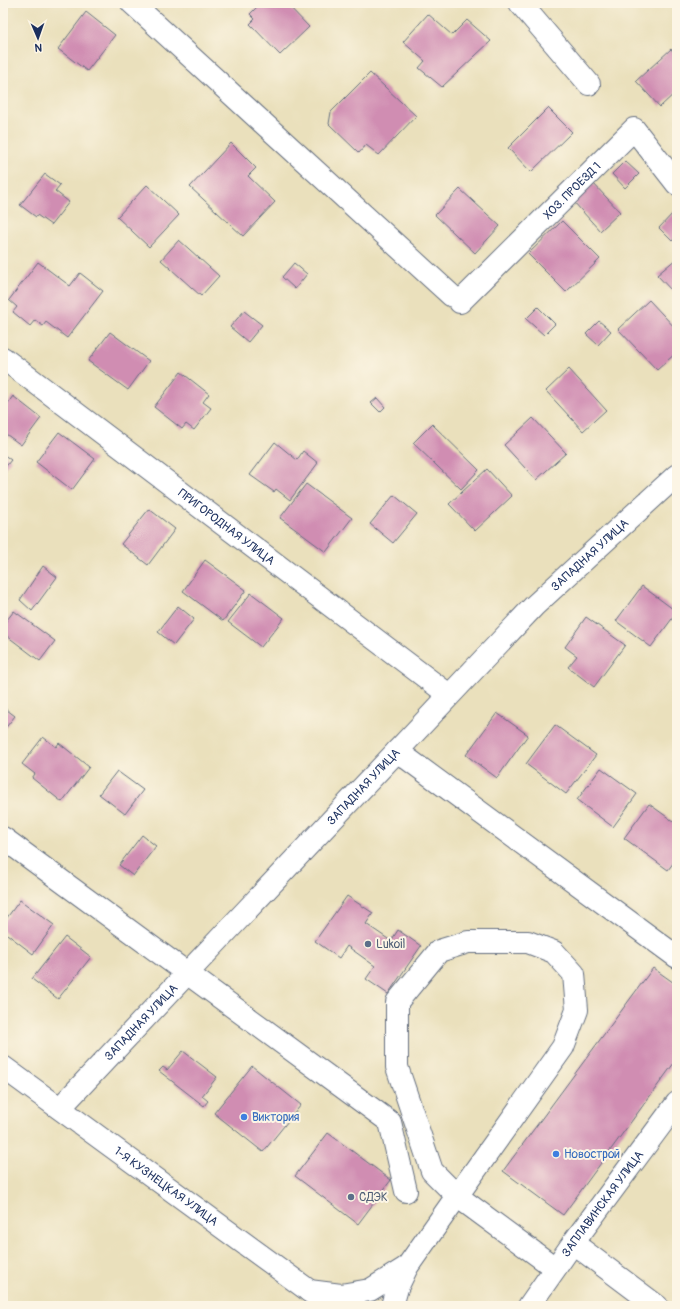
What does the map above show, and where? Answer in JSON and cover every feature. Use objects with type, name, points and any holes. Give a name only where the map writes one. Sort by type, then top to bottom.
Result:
[{"type":"street","name":"ХОЗ. ПРОЕЗД 1","points":[[132,3],[456,299],[634,129],[677,184]]},
{"type":"street","points":[[520,3],[588,84]]},
{"type":"street","name":"ПРИГОРОДНАЯ УЛИЦА","points":[[3,358],[449,695]]},
{"type":"street","name":"ЗАПАДНАЯ УЛИЦА","points":[[60,1108],[534,606],[677,475]]},
{"type":"street","points":[[397,751],[677,957]]},
{"type":"street","points":[[3,838],[390,1122],[406,1191]]},
{"type":"street","points":[[392,1306],[397,1288],[407,1267],[457,1196],[563,1047],[576,1010],[574,974],[554,952],[528,942],[468,942],[438,951],[397,1002],[397,1067],[432,1171],[457,1196],[555,1268]]},
{"type":"street","name":"1-Я КУЗНЕЦКАЯ УЛИЦА","points":[[3,1067],[330,1306]]},
{"type":"street","name":"ЗАПЛАВИНСКАЯ УЛИЦА","points":[[529,1306],[572,1243],[677,1103]]},
{"type":"street","points":[[572,1243],[657,1306]]},
{"type":"street","points":[[310,1291],[341,1294],[370,1290],[407,1267]]},
{"type":"building","points":[[261,3],[269,3],[270,5],[272,3],[286,3],[309,27],[280,55],[250,24],[255,19],[250,14]]},
{"type":"building","points":[[86,12],[115,35],[87,71],[58,49]]},
{"type":"building","points":[[428,14],[452,35],[467,20],[491,41],[442,87],[419,68],[425,61],[403,42]]},
{"type":"building","points":[[671,49],[677,56],[677,91],[660,107],[636,81]]},
{"type":"building","points":[[370,73],[416,116],[379,155],[366,145],[359,153],[329,124],[331,112]]},
{"type":"building","points":[[548,108],[572,132],[531,172],[508,148]]},
{"type":"building","points":[[231,143],[256,168],[248,176],[275,202],[243,236],[190,187]]},
{"type":"building","points":[[625,161],[639,174],[625,188],[612,174]]},
{"type":"building","points":[[45,174],[60,185],[55,191],[69,202],[51,225],[37,215],[36,217],[20,205]]},
{"type":"building","points":[[592,182],[620,212],[600,231],[573,201]]},
{"type":"building","points":[[147,185],[179,215],[149,247],[117,217]]},
{"type":"building","points":[[460,189],[500,226],[475,253],[435,215]]},
{"type":"building","points":[[674,212],[677,215],[677,236],[672,241],[659,228]]},
{"type":"building","points":[[562,221],[600,259],[566,292],[528,254]]},
{"type":"building","points":[[179,240],[219,276],[201,296],[161,260]]},
{"type":"building","points":[[677,258],[677,294],[673,290],[672,291],[657,275]]},
{"type":"building","points":[[38,262],[70,286],[80,273],[103,291],[67,338],[46,322],[43,326],[35,320],[30,326],[13,312],[17,307],[9,300]]},
{"type":"building","points":[[294,263],[307,274],[295,289],[282,277]]},
{"type":"building","points":[[649,300],[677,330],[677,352],[657,370],[618,329]]},
{"type":"building","points":[[538,307],[555,324],[544,335],[526,319]]},
{"type":"building","points":[[244,311],[262,325],[248,342],[230,327]]},
{"type":"building","points":[[599,321],[611,331],[598,345],[586,334]]},
{"type":"building","points":[[110,332],[149,361],[128,390],[88,361]]},
{"type":"building","points":[[569,369],[606,410],[583,431],[546,391]]},
{"type":"building","points":[[181,372],[209,394],[203,402],[211,408],[194,430],[186,424],[182,429],[154,407]]},
{"type":"building","points":[[13,396],[41,418],[21,445],[3,432],[3,410]]},
{"type":"building","points":[[377,398],[385,407],[380,412],[371,403]]},
{"type":"building","points":[[533,418],[566,453],[536,480],[504,445]]},
{"type":"building","points":[[432,424],[479,470],[461,489],[413,443]]},
{"type":"building","points":[[59,432],[95,459],[72,490],[36,462]]},
{"type":"building","points":[[275,442],[297,460],[303,451],[318,463],[290,500],[276,489],[274,492],[250,475]]},
{"type":"building","points":[[3,454],[11,460],[3,470]]},
{"type":"building","points":[[487,469],[512,496],[475,531],[449,504]]},
{"type":"building","points":[[306,484],[352,518],[326,552],[280,518]]},
{"type":"building","points":[[394,495],[417,514],[393,543],[370,524]]},
{"type":"building","points":[[149,509],[175,529],[148,565],[121,544]]},
{"type":"building","points":[[205,560],[246,590],[223,621],[183,591]]},
{"type":"building","points":[[43,566],[57,577],[32,611],[20,600]]},
{"type":"building","points":[[642,586],[677,612],[651,647],[616,621]]},
{"type":"building","points":[[251,593],[284,618],[261,647],[228,622]]},
{"type":"building","points":[[178,606],[194,619],[174,645],[158,632]]},
{"type":"building","points":[[14,611],[55,641],[40,661],[3,633],[3,625]]},
{"type":"building","points":[[586,617],[625,645],[594,687],[568,667],[577,656],[565,647]]},
{"type":"building","points":[[3,707],[15,716],[3,731]]},
{"type":"building","points":[[497,713],[528,735],[497,778],[466,755]]},
{"type":"building","points":[[555,725],[596,755],[566,794],[526,764]]},
{"type":"building","points":[[43,737],[56,747],[59,743],[89,767],[62,802],[32,778],[35,774],[22,764]]},
{"type":"building","points":[[601,768],[637,794],[613,827],[577,800]]},
{"type":"building","points":[[117,771],[143,790],[125,814],[99,794]]},
{"type":"building","points":[[649,804],[677,824],[677,858],[668,870],[624,838]]},
{"type":"building","points":[[142,835],[156,846],[133,876],[119,865]]},
{"type":"building","name":"Lukoil","points":[[347,896],[373,913],[366,924],[391,941],[398,930],[421,946],[388,994],[366,979],[375,966],[347,946],[339,958],[315,941]]},
{"type":"building","points":[[20,900],[54,925],[33,954],[3,931],[3,923]]},
{"type":"building","points":[[65,937],[91,957],[58,999],[32,979]]},
{"type":"building","points":[[653,968],[677,985],[677,1059],[563,1215],[503,1171]]},
{"type":"building","points":[[183,1051],[217,1077],[202,1096],[208,1101],[204,1106],[159,1071],[163,1067],[167,1070]]},
{"type":"building","points":[[252,1066],[301,1105],[263,1152],[214,1113]]},
{"type":"building","points":[[328,1133],[391,1180],[358,1224],[295,1176]]},
{"type":"place","name":"Lukoil","points":[[368,944]]},
{"type":"place","name":"Виктория","points":[[244,1117]]},
{"type":"place","name":"Новострой","points":[[556,1154]]},
{"type":"place","name":"СДЭК","points":[[351,1197]]}]
